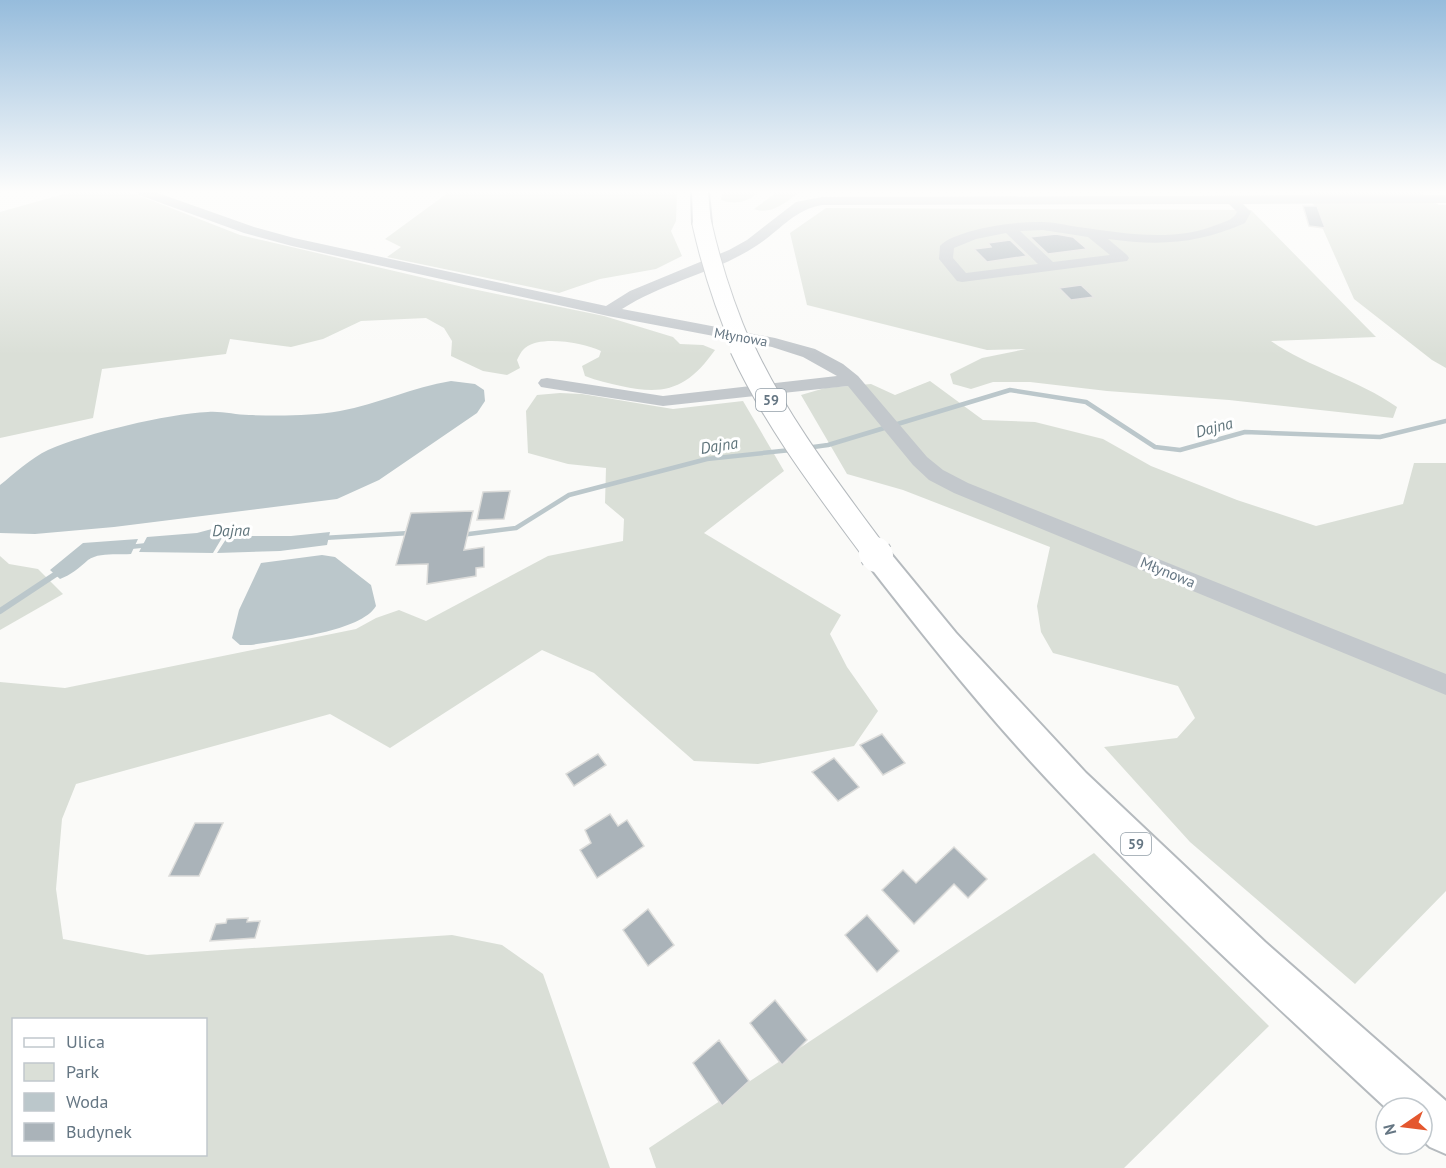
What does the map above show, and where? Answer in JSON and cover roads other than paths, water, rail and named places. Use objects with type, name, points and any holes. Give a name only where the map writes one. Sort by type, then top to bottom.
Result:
[{"type":"main road","name":"59","points":[[707,247],[714,279],[746,355],[812,468],[945,642],[1074,784],[1251,956],[1407,1096]]},
{"type":"main road","name":"59","points":[[1434,1120],[1446,1131]]},
{"type":"street","name":"Młynowa","points":[[316,247],[608,311],[802,350],[837,368],[852,380],[920,461],[936,475],[962,488],[1446,685]]},
{"type":"street","points":[[608,311],[635,294],[745,247]]},
{"type":"street","points":[[946,247],[946,259],[962,279],[1122,258],[1109,247]]},
{"type":"street","points":[[1028,247],[1049,267]]},
{"type":"street","points":[[547,383],[663,401],[852,380]]},
{"type":"water","points":[[451,381],[475,384],[484,390],[485,401],[477,413],[379,480],[337,499],[114,527],[35,534],[0,533],[0,485],[35,457],[84,437],[171,416],[213,412],[283,415],[340,411]]},
{"type":"water","points":[[229,526],[213,553],[139,552],[147,537],[197,533]]},
{"type":"water","points":[[330,532],[327,545],[280,551],[217,553],[228,536],[291,536]]},
{"type":"water","points":[[138,539],[131,554],[92,557],[60,579],[50,570],[83,543]]},
{"type":"water","points":[[322,555],[335,557],[371,585],[376,606],[368,615],[338,628],[300,637],[251,645],[240,645],[232,638],[239,610],[261,563]]},
{"type":"waterway","name":"Dajna","points":[[806,448],[828,445],[1010,390],[1086,402],[1155,447],[1180,450],[1245,432],[1380,437],[1446,421]]},
{"type":"waterway","name":"Dajna","points":[[461,535],[516,528],[569,495],[707,459],[791,450]]},
{"type":"waterway","name":"Dajna","points":[[323,538],[410,533]]},
{"type":"waterway","name":"Dajna","points":[[129,547],[149,545]]},
{"type":"waterway","name":"Dajna","points":[[0,611],[62,570]]}]
